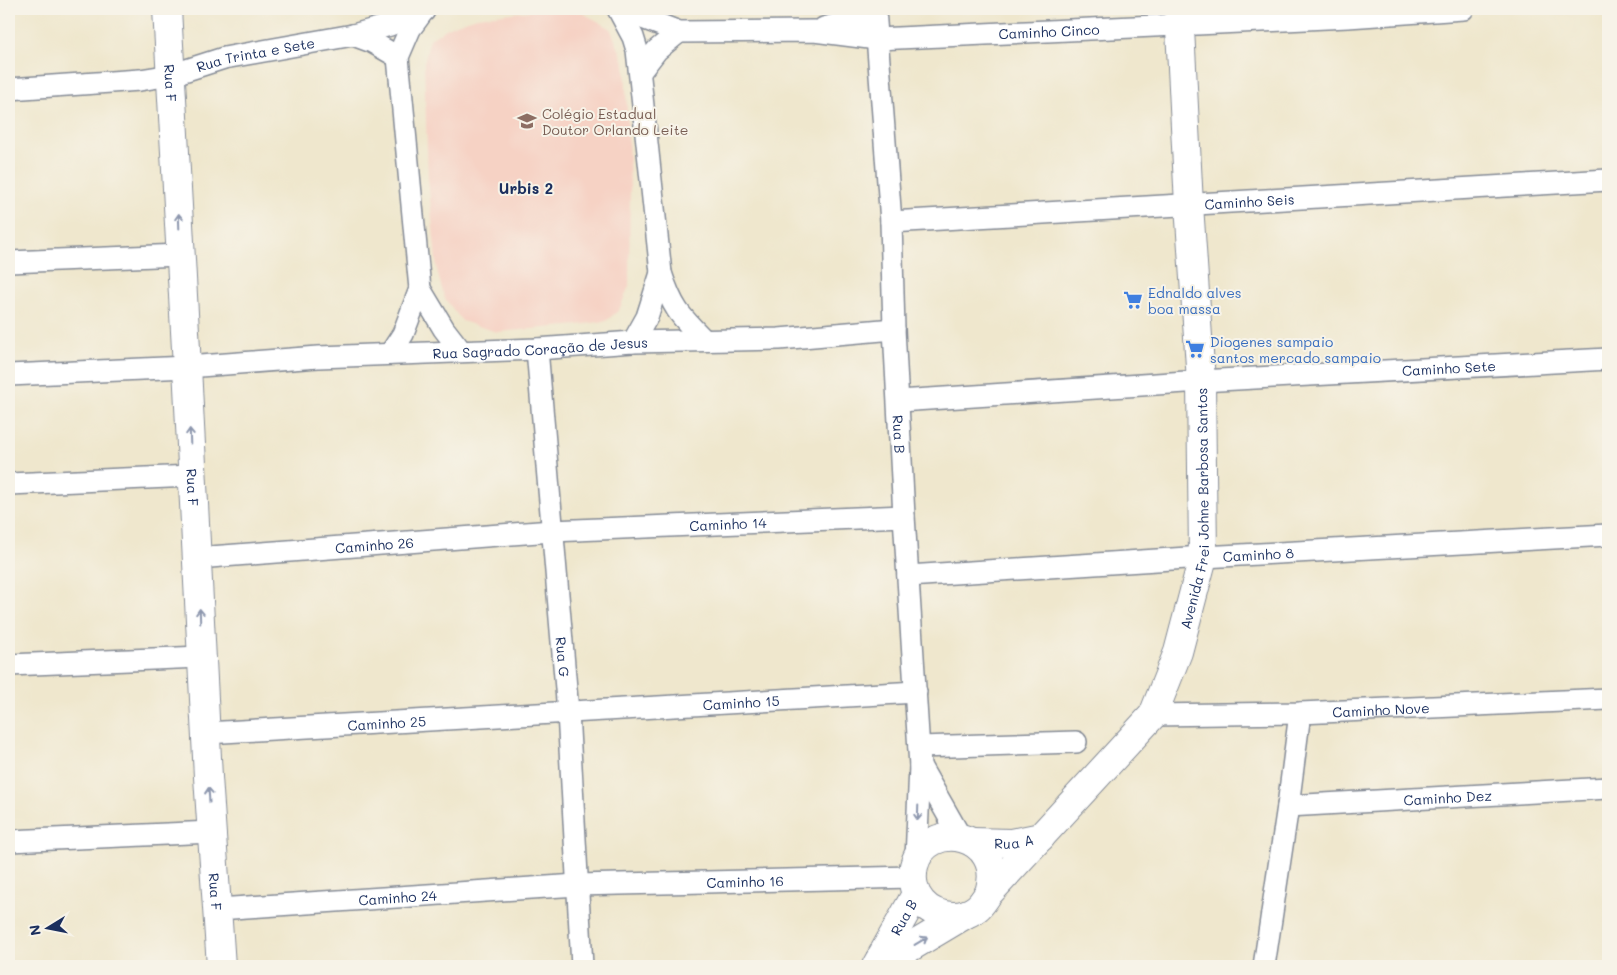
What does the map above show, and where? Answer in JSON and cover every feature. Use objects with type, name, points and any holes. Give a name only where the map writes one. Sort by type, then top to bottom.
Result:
[{"type":"street","name":"Rua F","points":[[167,9],[188,367],[201,657],[221,966]]},
{"type":"street","name":"Caminho Cinco","points":[[618,9],[679,32],[814,31],[877,39],[1180,17],[1348,17],[1463,9]]},
{"type":"street","points":[[618,9],[633,37],[640,72],[661,273],[676,311],[704,340]]},
{"type":"street","name":"Rua Trinta e Sete","points":[[9,89],[140,80],[171,63],[224,58],[353,35],[390,25],[425,10]]},
{"type":"street","points":[[425,10],[410,29],[398,57],[420,289],[444,329],[461,351]]},
{"type":"street","name":"Caminho Cinco","points":[[814,31],[875,12]]},
{"type":"street","name":"Rua B","points":[[875,12],[891,222],[894,329],[919,757],[915,877],[878,966]]},
{"type":"street","name":"Avenida Frei Johne Barbosa Santos","points":[[1041,837],[1152,715],[1178,652],[1203,557],[1200,381],[1180,17]]},
{"type":"street","points":[[640,72],[657,50],[679,32]]},
{"type":"street","points":[[353,35],[372,42],[398,57]]},
{"type":"street","name":"Caminho Seis","points":[[891,222],[1608,180]]},
{"type":"street","points":[[9,262],[180,255]]},
{"type":"street","points":[[633,342],[647,317],[661,273]]},
{"type":"street","points":[[390,354],[403,334],[420,289]]},
{"type":"street","name":"Rua Sagrado Coração de Jesus","points":[[9,375],[188,367],[318,357],[633,342],[779,338],[894,329]]},
{"type":"street","name":"Rua G","points":[[537,348],[568,712],[582,966]]},
{"type":"street","name":"Caminho Sete","points":[[899,401],[1200,381],[1608,359]]},
{"type":"street","points":[[9,484],[192,476]]},
{"type":"street","name":"Caminho 14","points":[[552,531],[904,516]]},
{"type":"street","name":"Caminho 26","points":[[197,558],[552,531]]},
{"type":"street","name":"Caminho 8","points":[[908,576],[1203,557],[1608,535]]},
{"type":"street","points":[[9,665],[201,657]]},
{"type":"street","name":"Caminho 15","points":[[568,712],[916,692]]},
{"type":"street","name":"Caminho Nove","points":[[1152,715],[1300,713],[1608,699]]},
{"type":"street","name":"Caminho 25","points":[[206,733],[568,712]]},
{"type":"street","points":[[1264,966],[1300,713]]},
{"type":"street","points":[[966,840],[919,757],[1076,742]]},
{"type":"street","name":"Caminho Dez","points":[[1288,806],[1608,788]]},
{"type":"street","points":[[9,841],[212,832]]},
{"type":"street","points":[[878,966],[976,909],[988,893],[991,884],[990,864],[986,855],[966,840],[952,836],[934,840],[927,845],[915,877],[921,901],[934,912],[950,916],[966,914]]},
{"type":"street","name":"Rua A","points":[[966,840],[1011,843],[1041,837]]},
{"type":"street","name":"Rua A","points":[[988,893],[1041,837]]},
{"type":"street","name":"Caminho 16","points":[[577,885],[915,877]]},
{"type":"street","name":"Caminho 24","points":[[218,909],[577,885]]},
{"type":"shaded area","name":"Colégio Estadual Doutor Orlando Leite","points":[[540,10],[581,12],[610,28],[625,64],[630,186],[629,286],[619,310],[606,321],[497,332],[462,321],[444,297],[437,270],[428,178],[424,63],[430,39],[451,26],[477,17]]},
{"type":"place","name":"Colégio Estadual Doutor Orlando Leite","points":[[527,121]]},
{"type":"place","name":"Ednaldo alves boa massa","points":[[1133,300]]},
{"type":"place","name":"Diogenes sampaio santos mercado sampaio","points":[[1195,349]]},
{"type":"district","name":"Urbis 2","points":[[526,188]]}]
